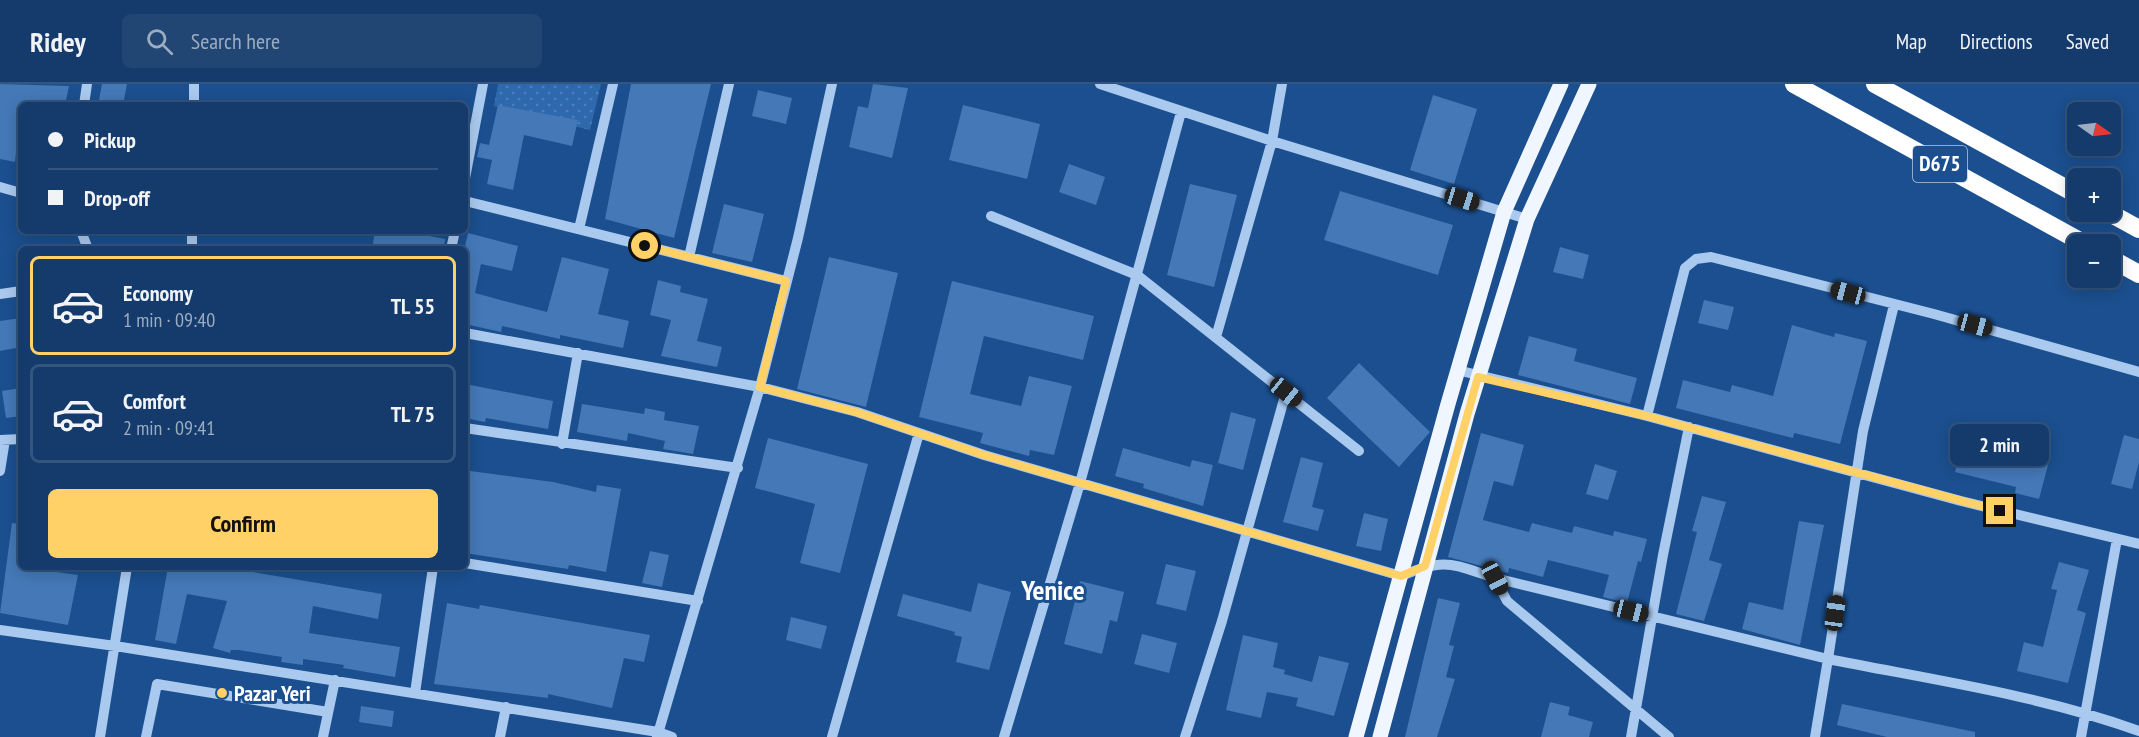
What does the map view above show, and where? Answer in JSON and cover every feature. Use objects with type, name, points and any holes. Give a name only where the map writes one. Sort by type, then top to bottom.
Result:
[{"type":"highway","name":"D675","points":[[1794,84],[2067,234]]},
{"type":"highway","name":"D675","points":[[1875,84],[2067,189]]},
{"type":"highway","points":[[2121,219],[2139,229]]},
{"type":"highway","points":[[2121,264],[2139,274]]},
{"type":"main road","points":[[1356,737],[1457,370],[1504,212],[1560,84]]},
{"type":"main road","points":[[1380,737],[1478,377],[1527,219],[1589,84]]},
{"type":"street","points":[[84,102],[87,84]]},
{"type":"street","points":[[194,84],[194,102]]},
{"type":"street","points":[[468,162],[483,84]]},
{"type":"street","points":[[579,229],[613,84]]},
{"type":"street","points":[[688,257],[729,84]]},
{"type":"street","points":[[658,734],[760,387],[832,84]]},
{"type":"street","points":[[1100,84],[1272,141],[1527,219]]},
{"type":"street","points":[[1216,337],[1272,141],[1282,84]]},
{"type":"street","points":[[1004,737],[1080,483],[1181,112]]},
{"type":"street","points":[[0,187],[18,192]]},
{"type":"street","points":[[468,202],[786,281]]},
{"type":"street","points":[[991,216],[1137,275],[1359,451]]},
{"type":"street","points":[[1647,416],[1685,268],[1696,259],[1711,257],[2139,372]]},
{"type":"street","points":[[0,294],[18,291]]},
{"type":"street","points":[[1815,737],[1857,474],[1880,354],[1894,305]]},
{"type":"street","points":[[468,334],[760,387],[856,412],[1080,483],[1401,576],[1425,566],[1445,562],[1495,578],[1828,659],[2024,697],[2086,712],[2139,731]]},
{"type":"street","points":[[562,444],[578,353]]},
{"type":"street","points":[[1457,370],[1478,377],[1647,416],[1857,474],[2139,544]]},
{"type":"street","points":[[1185,737],[1222,621],[1286,392]]},
{"type":"street","points":[[1631,737],[1654,617],[1662,555],[1689,427]]},
{"type":"street","points":[[468,428],[738,468]]},
{"type":"street","points":[[832,737],[919,433]]},
{"type":"street","points":[[0,471],[2,440],[18,439]]},
{"type":"street","points":[[2081,737],[2117,539]]},
{"type":"street","points":[[468,563],[698,601]]},
{"type":"street","points":[[100,737],[127,570]]},
{"type":"street","points":[[415,693],[433,570]]},
{"type":"street","points":[[1495,578],[1507,602],[1669,737]]},
{"type":"street","points":[[0,630],[506,707],[672,737]]},
{"type":"street","points":[[323,737],[335,680]]},
{"type":"street","points":[[146,737],[157,684],[328,712]]},
{"type":"street","points":[[500,737],[506,707]]},
{"type":"shaded area","points":[[498,84],[601,84],[590,130],[494,106]]},
{"type":"building","points":[[0,84],[69,86],[66,102],[18,102],[15,162],[0,159]]},
{"type":"building","points":[[102,84],[127,84],[124,102],[99,102]]},
{"type":"building","points":[[631,84],[711,84],[674,238],[605,219]]},
{"type":"building","points":[[873,84],[908,88],[892,158],[849,147],[858,106],[868,108]]},
{"type":"building","points":[[758,90],[792,98],[786,124],[752,116]]},
{"type":"building","points":[[1433,95],[1477,109],[1454,184],[1410,170]]},
{"type":"building","points":[[498,105],[578,120],[572,146],[524,135],[513,190],[487,184],[492,160],[477,157],[480,143],[489,145]]},
{"type":"building","points":[[963,105],[1040,124],[1027,179],[949,160]]},
{"type":"building","points":[[1069,164],[1105,177],[1096,205],[1059,192]]},
{"type":"building","points":[[1190,184],[1237,195],[1214,287],[1167,275]]},
{"type":"building","points":[[1340,191],[1453,225],[1438,275],[1324,240]]},
{"type":"building","points":[[724,204],[764,214],[752,262],[712,253]]},
{"type":"building","points":[[468,233],[518,246],[512,271],[481,264],[475,293],[547,312],[562,257],[609,269],[598,314],[629,321],[623,348],[560,335],[560,339],[502,326],[501,332],[468,325],[468,246],[465,246]]},
{"type":"building","points":[[374,234],[419,234],[445,239],[444,246],[372,246]]},
{"type":"building","points":[[1560,247],[1589,255],[1583,279],[1553,272]]},
{"type":"building","points":[[829,257],[898,273],[866,407],[797,389]]},
{"type":"building","points":[[658,280],[681,286],[680,292],[708,299],[697,341],[722,347],[717,367],[661,356],[671,320],[650,315]]},
{"type":"building","points":[[952,281],[1094,316],[1083,360],[984,336],[970,394],[1021,406],[1029,376],[1072,386],[1054,455],[1030,450],[1029,456],[980,443],[983,433],[919,417]]},
{"type":"building","points":[[1704,300],[1734,307],[1728,330],[1698,323]]},
{"type":"building","points":[[18,318],[18,348],[0,351],[0,321]]},
{"type":"building","points":[[1792,325],[1834,337],[1835,333],[1867,341],[1840,444],[1794,433],[1793,438],[1676,408],[1683,380],[1730,392],[1732,385],[1773,396]]},
{"type":"building","points":[[1529,336],[1577,349],[1574,361],[1637,378],[1630,404],[1518,375]]},
{"type":"building","points":[[1359,363],[1430,432],[1399,467],[1327,398]]},
{"type":"building","points":[[468,385],[553,401],[548,429],[486,418],[485,422],[468,419]]},
{"type":"building","points":[[18,388],[18,416],[6,418],[2,391]]},
{"type":"building","points":[[582,404],[644,414],[645,408],[665,412],[664,420],[699,426],[693,454],[663,449],[665,441],[628,433],[627,441],[577,432]]},
{"type":"building","points":[[1231,412],[1256,419],[1243,470],[1218,463]]},
{"type":"building","points":[[1481,433],[1524,445],[1513,486],[1494,481],[1483,520],[1529,532],[1532,523],[1572,533],[1574,526],[1613,536],[1614,531],[1647,539],[1641,562],[1638,561],[1627,603],[1603,597],[1609,575],[1548,560],[1543,577],[1509,568],[1508,573],[1448,557]]},
{"type":"building","points":[[2124,435],[2139,439],[2139,462],[2132,489],[2111,484]]},
{"type":"building","points":[[768,438],[868,464],[840,573],[800,563],[815,504],[755,488]]},
{"type":"building","points":[[1962,441],[2048,465],[2039,499],[2015,493],[2016,487],[1955,472]]},
{"type":"building","points":[[1123,448],[1190,467],[1192,460],[1213,465],[1203,506],[1143,488],[1144,484],[1115,476]]},
{"type":"building","points":[[1301,457],[1323,463],[1312,507],[1324,510],[1318,531],[1283,522]]},
{"type":"building","points":[[1595,464],[1617,471],[1608,500],[1586,494]]},
{"type":"building","points":[[470,471],[553,482],[596,492],[597,485],[621,489],[606,572],[569,565],[568,569],[468,553]]},
{"type":"building","points":[[1702,496],[1726,502],[1709,560],[1722,564],[1704,621],[1676,614],[1697,532],[1692,531]]},
{"type":"building","points":[[1364,513],[1388,519],[1381,551],[1356,546]]},
{"type":"building","points":[[1799,521],[1824,525],[1800,645],[1742,629],[1749,602],[1783,610]]},
{"type":"building","points":[[12,523],[18,524],[18,570],[42,570],[78,575],[68,625],[0,613]]},
{"type":"building","points":[[650,551],[669,555],[662,587],[642,583]]},
{"type":"building","points":[[2059,562],[2089,570],[2077,610],[2086,613],[2068,683],[2017,671],[2024,642],[2043,647],[2057,590],[2051,589]]},
{"type":"building","points":[[1166,564],[1196,571],[1186,611],[1156,604]]},
{"type":"building","points":[[167,570],[241,570],[382,594],[378,619],[313,606],[309,633],[400,647],[395,677],[343,668],[344,665],[303,659],[303,665],[281,662],[282,657],[239,650],[231,650],[230,653],[213,648],[227,601],[187,594],[176,644],[155,640]]},
{"type":"building","points":[[1080,581],[1124,592],[1117,622],[1110,620],[1102,654],[1064,644]]},
{"type":"building","points":[[978,583],[1011,592],[989,670],[956,662],[962,637],[954,635],[955,632],[897,616],[903,594],[971,612]]},
{"type":"building","points":[[1438,598],[1460,603],[1449,645],[1454,646],[1446,677],[1455,679],[1437,737],[1405,737]]},
{"type":"building","points":[[447,603],[479,609],[480,605],[650,635],[644,662],[624,658],[612,708],[548,694],[548,698],[434,684]]},
{"type":"building","points":[[791,617],[827,626],[821,649],[786,640]]},
{"type":"building","points":[[1142,634],[1177,643],[1169,673],[1134,664]]},
{"type":"building","points":[[1243,635],[1278,643],[1273,667],[1285,670],[1284,674],[1312,682],[1319,656],[1349,663],[1334,716],[1296,706],[1298,698],[1267,692],[1261,718],[1226,710]]},
{"type":"building","points":[[1550,702],[1570,707],[1568,715],[1593,722],[1589,737],[1541,737]]},
{"type":"building","points":[[1842,704],[1975,732],[1975,737],[1887,737],[1837,725]]},
{"type":"building","points":[[361,706],[394,711],[392,727],[359,722]]},
{"type":"place","name":"Pazar Yeri","points":[[222,693]]},
{"type":"district","name":"Yenice","points":[[1053,590]]},
{"type":"route","points":[[645,246],[786,281],[760,387],[856,412],[984,455],[1401,576],[1425,566],[1478,377],[1647,416],[2000,511]]}]
